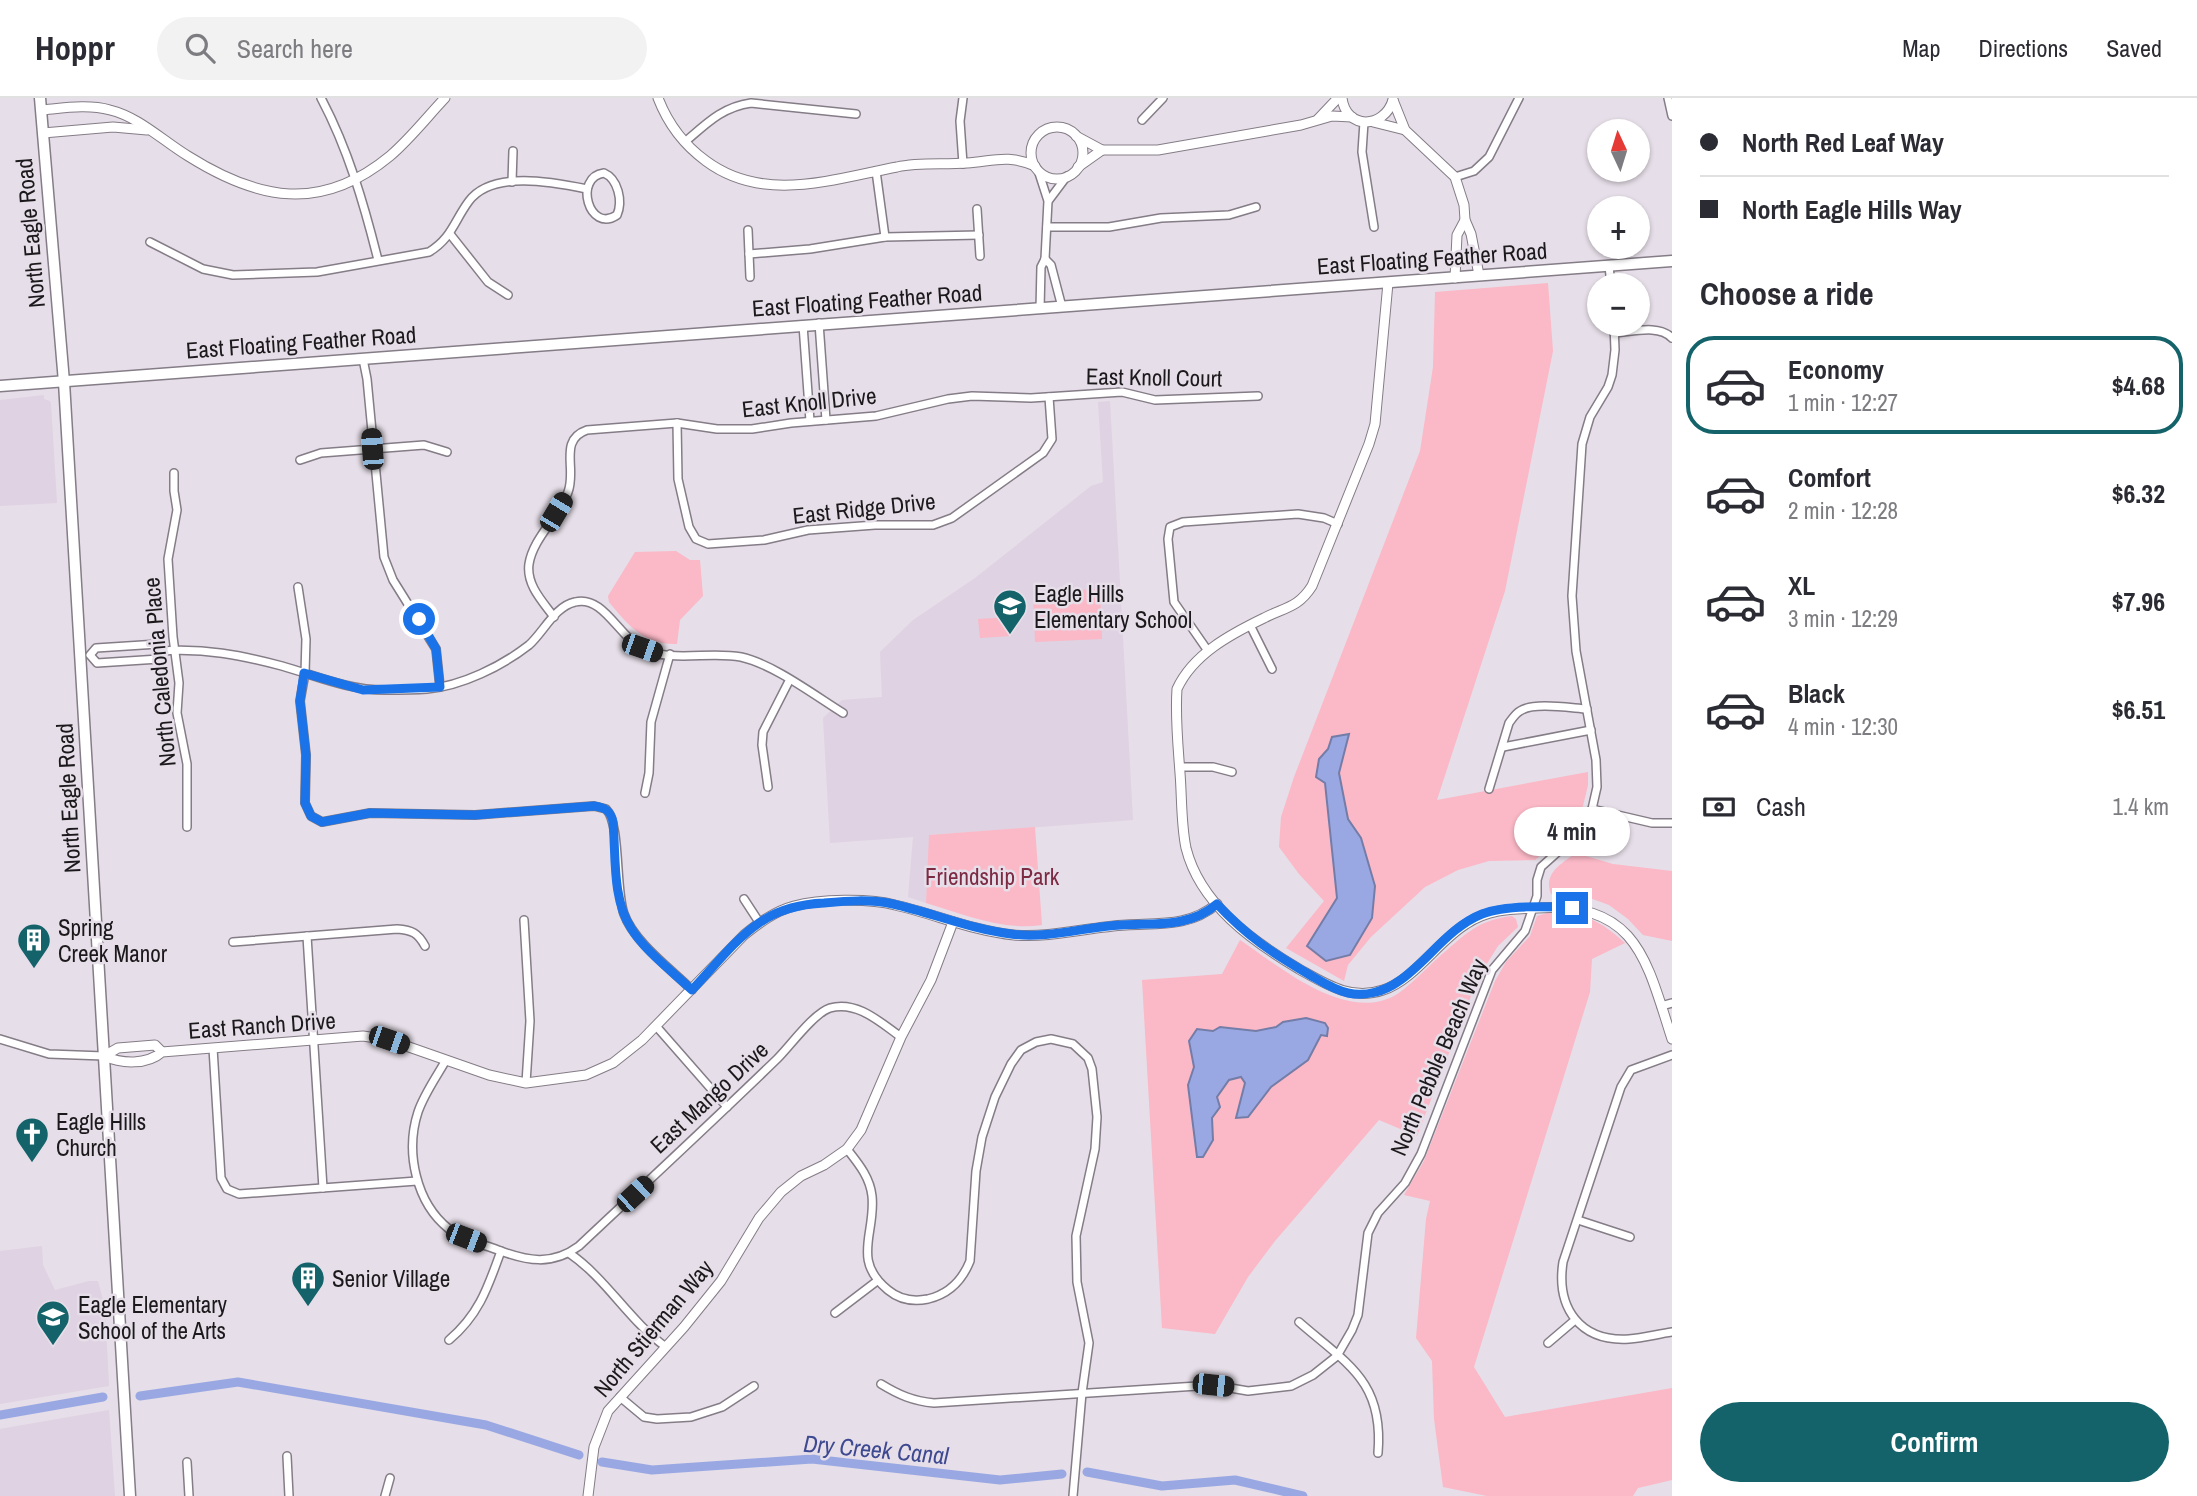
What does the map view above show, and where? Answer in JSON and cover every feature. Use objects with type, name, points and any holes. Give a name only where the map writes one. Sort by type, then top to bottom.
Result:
[{"type":"main road","name":"North Eagle Road","points":[[41,104],[86,656],[104,1056],[130,1496]]},
{"type":"main road","name":"East Floating Feather Road","points":[[0,386],[1672,261]]},
{"type":"street","points":[[321,98],[339,132],[366,211],[378,260]]},
{"type":"street","points":[[41,104],[110,109],[131,117],[189,157],[229,179],[258,191],[291,195],[325,190],[355,179],[391,155],[445,98]]},
{"type":"street","points":[[658,98],[668,120],[685,142],[714,167],[762,184],[806,184],[900,166],[963,164],[1012,158],[1033,143],[1044,130],[1055,127],[1067,129],[1102,150],[1158,150],[1301,125],[1332,116],[1352,117],[1405,130]]},
{"type":"street","points":[[963,98],[960,121],[963,164]]},
{"type":"street","points":[[1142,120],[1163,98]]},
{"type":"street","points":[[1316,120],[1340,98],[1352,117]]},
{"type":"street","points":[[1455,177],[1474,171],[1489,157],[1519,98]]},
{"type":"street","points":[[1668,98],[1672,116]]},
{"type":"street","points":[[1368,122],[1386,114],[1393,99]]},
{"type":"street","points":[[1393,99],[1405,130],[1455,177],[1479,275]]},
{"type":"street","points":[[685,142],[717,114],[740,104],[856,114]]},
{"type":"street","points":[[1368,122],[1362,152],[1374,227]]},
{"type":"street","points":[[43,133],[113,127],[149,130]]},
{"type":"street","points":[[1076,136],[1082,151],[1078,167]]},
{"type":"street","points":[[1033,143],[1031,155],[1048,201],[1045,259],[1041,267],[1040,309]]},
{"type":"street","points":[[1048,201],[1067,176],[1102,150]]},
{"type":"street","points":[[512,182],[513,151]]},
{"type":"street","points":[[1012,158],[1054,178],[1067,176]]},
{"type":"street","points":[[876,172],[885,237]]},
{"type":"street","points":[[596,174],[611,176],[620,203],[617,215],[610,220],[597,217],[592,211],[587,189],[590,178],[596,174]]},
{"type":"street","points":[[150,242],[203,269],[233,275],[317,272],[429,252],[442,244],[450,234],[468,201],[481,188],[498,182],[562,184],[587,189]]},
{"type":"street","points":[[1047,227],[1109,227],[1161,218],[1229,215],[1256,207]]},
{"type":"street","points":[[977,209],[980,256]]},
{"type":"street","points":[[1455,278],[1457,235],[1465,220]]},
{"type":"street","points":[[748,230],[750,277]]},
{"type":"street","points":[[450,234],[488,282],[508,295]]},
{"type":"street","points":[[749,254],[810,249],[885,237],[979,235]]},
{"type":"street","points":[[1045,259],[1051,265],[1062,307]]},
{"type":"street","points":[[1609,266],[1610,273]]},
{"type":"street","points":[[1388,282],[1375,424],[1338,524],[1306,596],[1284,611],[1250,625],[1208,651],[1183,675],[1177,688],[1186,848],[1194,868],[1217,904],[1254,940],[1331,987],[1349,993],[1366,994],[1385,990],[1400,981],[1462,926],[1482,914],[1557,906],[1587,910],[1614,922],[1640,952],[1649,969],[1672,1039]]},
{"type":"street","points":[[819,323],[827,420]]},
{"type":"street","points":[[803,325],[810,421]]},
{"type":"street","points":[[1650,331],[1667,332],[1672,338]]},
{"type":"street","name":"North Pebble Beach Way","points":[[881,1384],[916,1401],[934,1403],[1213,1385],[1248,1391],[1271,1390],[1291,1386],[1337,1356],[1358,1315],[1368,1233],[1378,1213],[1405,1183],[1421,1154],[1492,970],[1525,931],[1541,867],[1570,841],[1592,809],[1597,773],[1572,615],[1582,443],[1590,417],[1608,387],[1612,374],[1614,336]]},
{"type":"street","points":[[363,359],[384,557],[393,580],[436,649],[440,687]]},
{"type":"street","name":"East Knoll Court","points":[[1049,397],[1122,392],[1155,400],[1258,396]]},
{"type":"street","name":"East Knoll Drive","points":[[554,617],[533,590],[529,565],[533,552],[568,493],[571,475],[570,449],[574,436],[587,429],[677,423],[736,430],[876,416],[948,398],[1049,397]]},
{"type":"street","name":"East Ridge Drive","points":[[677,423],[678,479],[689,527],[696,539],[708,544],[764,540],[808,530],[875,525],[933,525],[952,518],[1044,453],[1052,439],[1049,397]]},
{"type":"street","points":[[300,460],[321,453],[424,445],[447,452]]},
{"type":"street","name":"North Caledonia Place","points":[[174,473],[177,510],[168,559],[180,683],[177,713],[187,764],[187,827]]},
{"type":"street","points":[[1208,651],[1174,602],[1168,539],[1170,527],[1183,522],[1298,513],[1338,524]]},
{"type":"street","points":[[298,587],[306,639],[300,701],[306,755],[305,803],[311,816],[322,822],[388,812],[475,815],[594,806],[608,811],[613,822],[617,878],[625,917],[635,934],[692,990]]},
{"type":"street","points":[[161,651],[216,651],[363,690],[440,687],[502,662],[529,645],[563,608],[573,602],[587,601],[604,611],[627,638],[642,648],[670,654],[718,654],[743,658],[767,667],[843,713]]},
{"type":"street","points":[[1250,625],[1272,669]]},
{"type":"street","points":[[158,644],[161,651],[159,659],[97,663],[86,656],[96,648],[133,645],[158,644]]},
{"type":"street","points":[[645,793],[649,773],[651,722],[670,654]]},
{"type":"street","points":[[768,787],[762,745],[763,732],[789,681]]},
{"type":"street","points":[[1489,789],[1509,723],[1522,709],[1587,709]]},
{"type":"street","points":[[1503,747],[1591,730]]},
{"type":"street","points":[[1180,767],[1213,767],[1231,772]]},
{"type":"street","points":[[1592,809],[1652,823],[1672,823]]},
{"type":"street","points":[[744,899],[760,922]]},
{"type":"street","name":"East Ranch Drive","points":[[104,1056],[118,1048],[155,1045],[162,1052],[363,1036],[389,1040],[489,1075],[527,1083],[586,1075],[613,1063],[656,1026],[760,922],[796,905],[856,901],[893,904],[953,922],[1014,934],[1045,935],[1117,925],[1188,921],[1204,915],[1217,904]]},
{"type":"street","points":[[524,920],[530,1021],[527,1083]]},
{"type":"street","name":"North Stierman Way","points":[[588,1496],[591,1463],[601,1424],[608,1411],[721,1281],[759,1218],[781,1192],[847,1149],[861,1130],[901,1037],[931,980],[953,922]]},
{"type":"street","points":[[233,942],[412,930],[420,936],[425,946]]},
{"type":"street","points":[[307,936],[323,1188]]},
{"type":"street","points":[[1661,1006],[1672,1003]]},
{"type":"street","name":"East Mango Drive","points":[[446,1060],[418,1111],[413,1138],[417,1181],[428,1209],[450,1230],[533,1261],[548,1260],[569,1253],[795,1042],[819,1013],[828,1009],[852,1007],[901,1037]]},
{"type":"street","points":[[656,1026],[727,1107]]},
{"type":"street","points":[[0,1039],[49,1054],[104,1056]]},
{"type":"street","points":[[847,1149],[860,1165],[872,1194],[866,1251],[877,1280],[890,1293],[904,1300],[919,1301],[939,1297],[954,1287],[965,1274],[970,1261],[976,1171],[982,1137],[1000,1086],[1011,1064],[1021,1050],[1036,1042],[1051,1039],[1073,1044],[1088,1058],[1092,1069],[1097,1117],[1096,1149],[1076,1236],[1077,1282],[1089,1343],[1073,1496]]},
{"type":"street","points":[[213,1048],[221,1178],[227,1189],[239,1194],[417,1181]]},
{"type":"street","points":[[1672,1055],[1631,1070],[1621,1087],[1560,1277],[1567,1308],[1575,1320],[1590,1332],[1609,1338],[1630,1339],[1672,1332]]},
{"type":"street","points":[[1578,1220],[1630,1237]]},
{"type":"street","points":[[449,1340],[463,1328],[482,1302],[501,1251]]},
{"type":"street","points":[[569,1253],[584,1263],[650,1336],[666,1347]]},
{"type":"street","points":[[835,1313],[877,1280]]},
{"type":"street","points":[[1548,1343],[1575,1320]]},
{"type":"street","points":[[1299,1322],[1360,1377],[1376,1404],[1380,1432],[1378,1452]]},
{"type":"street","points":[[620,1397],[644,1417],[691,1417],[722,1407],[754,1386]]},
{"type":"street","points":[[286,1456],[289,1496]]},
{"type":"street","points":[[187,1462],[189,1496]]},
{"type":"street","points":[[385,1496],[390,1478]]},
{"type":"shaded area","points":[[44,395],[44,399],[51,404],[57,503],[0,506],[0,400]]},
{"type":"shaded area","name":"Eagle Hills Elementary School","points":[[1110,401],[1133,820],[930,835],[926,903],[908,897],[913,837],[830,843],[823,718],[842,700],[882,697],[880,652],[913,620],[975,578],[1091,486],[1103,482],[1098,402]]},
{"type":"shaded area","name":"Eagle Elementary School of the Arts","points":[[42,1246],[43,1265],[55,1290],[98,1281],[105,1308],[109,1386],[0,1404],[0,1251]]},
{"type":"shaded area","points":[[109,1410],[115,1496],[0,1496],[0,1429]]},
{"type":"green space","points":[[1548,283],[1553,351],[1505,591],[1437,800],[1588,772],[1583,806],[1558,840],[1535,860],[1489,861],[1458,870],[1425,887],[1371,937],[1348,965],[1344,981],[1286,948],[1324,901],[1279,847],[1281,817],[1420,451],[1433,367],[1435,292]]},
{"type":"green space","points":[[676,551],[690,560],[700,560],[703,596],[680,620],[677,644],[655,641],[638,632],[609,602],[608,596],[635,552]]},
{"type":"green space","points":[[1100,589],[1102,639],[1035,642],[1033,592]]},
{"type":"green space","points":[[1011,617],[1012,636],[980,638],[978,619]]},
{"type":"green space","name":"Friendship Park","points":[[1035,827],[1042,925],[998,924],[926,903],[929,835]]},
{"type":"green space","points":[[1576,853],[1613,864],[1672,871],[1672,941],[1643,935],[1609,905],[1587,897],[1551,894],[1551,875],[1559,865]]},
{"type":"green space","points":[[1547,913],[1570,914],[1589,919],[1607,928],[1625,943],[1592,959],[1590,992],[1474,1367],[1505,1417],[1672,1388],[1672,1480],[1638,1488],[1633,1496],[1487,1496],[1443,1487],[1434,1419],[1432,1361],[1416,1338],[1426,1219],[1430,1201],[1404,1195],[1424,1161],[1495,981],[1506,962],[1530,936],[1537,916]]},
{"type":"green space","points":[[1512,916],[1518,927],[1498,946],[1478,978],[1417,1136],[1379,1120],[1275,1241],[1248,1277],[1215,1334],[1162,1328],[1142,980],[1222,974],[1240,940],[1313,988],[1354,1002],[1375,1002],[1400,992],[1476,927]]},
{"type":"water","points":[[1349,734],[1339,773],[1348,819],[1361,838],[1375,886],[1372,918],[1350,955],[1326,961],[1307,946],[1337,898],[1325,783],[1316,777],[1319,759],[1328,749],[1332,737]]},
{"type":"water","points":[[1306,1018],[1325,1023],[1328,1028],[1327,1036],[1321,1035],[1308,1060],[1271,1087],[1248,1117],[1236,1118],[1245,1083],[1241,1077],[1229,1080],[1217,1097],[1220,1107],[1212,1118],[1213,1140],[1203,1157],[1197,1157],[1188,1085],[1194,1067],[1189,1041],[1197,1029],[1213,1031],[1220,1027],[1256,1031]]},
{"type":"waterway","name":"Dry Creek Canal","points":[[140,1396],[238,1382],[486,1425],[579,1455]]},
{"type":"waterway","name":"Dry Creek Canal","points":[[0,1415],[103,1397]]},
{"type":"waterway","name":"Dry Creek Canal","points":[[602,1462],[652,1470],[812,1459],[1000,1480],[1062,1474]]},
{"type":"waterway","name":"Dry Creek Canal","points":[[1087,1472],[1162,1486],[1235,1480],[1303,1496]]},
{"type":"place","name":"Eagle Hills Elementary School","points":[[1010,636]]},
{"type":"place","name":"Spring Creek Manor","points":[[34,970]]},
{"type":"place","name":"Eagle Hills Church","points":[[32,1164]]},
{"type":"place","name":"Senior Village","points":[[308,1308]]},
{"type":"place","name":"Eagle Elementary School of the Arts","points":[[53,1347]]},
{"type":"route","points":[[419,619],[436,649],[440,687],[363,690],[304,673],[300,701],[306,755],[307,811],[314,819],[322,822],[388,812],[475,815],[603,807],[612,817],[621,906],[629,926],[692,990],[760,922],[796,905],[812,903],[874,901],[986,930],[1045,935],[1117,925],[1188,921],[1204,915],[1217,904],[1254,940],[1275,954],[1331,987],[1349,993],[1366,994],[1385,990],[1400,981],[1462,926],[1482,914],[1557,906],[1572,908]]}]
